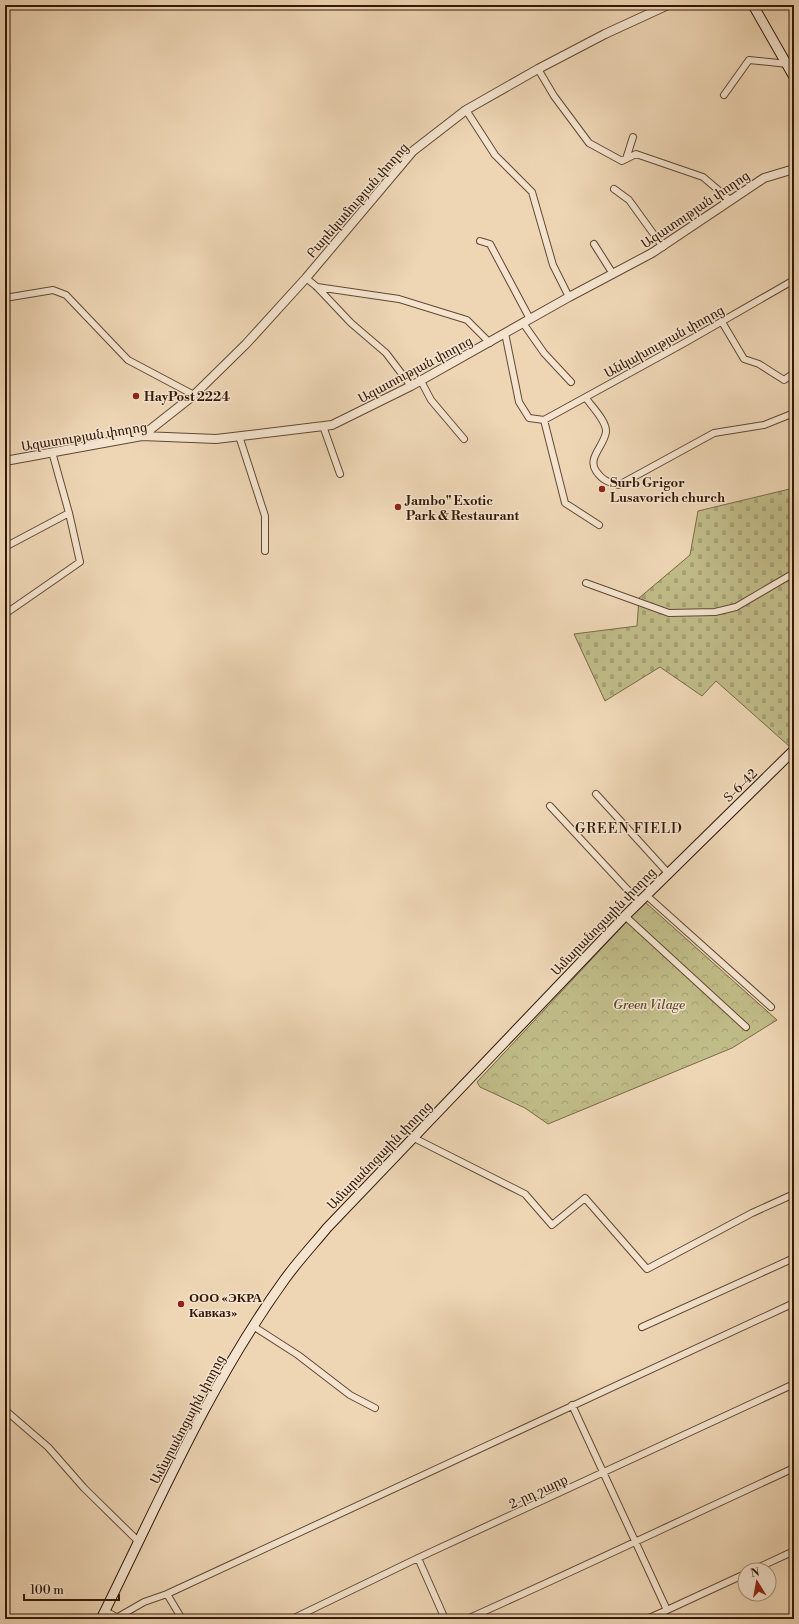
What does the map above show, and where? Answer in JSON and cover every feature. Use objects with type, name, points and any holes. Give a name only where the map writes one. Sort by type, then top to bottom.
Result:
[{"type":"main road","points":[[754,5],[794,77]]},
{"type":"main road","name":"Տ-6-42","points":[[705,838],[794,750]]},
{"type":"main road","name":"Ամարանոցային փողոց","points":[[138,1541],[192,1432],[253,1326],[286,1278],[327,1228],[625,916],[705,838]]},
{"type":"main road","name":"Տ-6-42","points":[[102,1615],[138,1541]]},
{"type":"street","name":"Բարեկամության փողոց","points":[[142,436],[194,395],[246,344],[306,278],[413,151],[466,110],[538,69],[605,34],[668,5]]},
{"type":"street","points":[[724,95],[750,60],[788,64]]},
{"type":"street","points":[[538,69],[554,96],[589,143],[622,161],[636,154],[703,177],[730,200]]},
{"type":"street","points":[[466,110],[495,155],[532,192],[553,265],[569,297]]},
{"type":"street","points":[[626,159],[633,138]]},
{"type":"street","name":"Ազատության փողոց","points":[[5,461],[142,436],[216,439],[332,425],[421,381],[569,297],[663,246],[764,178],[794,169]]},
{"type":"street","points":[[614,189],[629,200],[663,246]]},
{"type":"street","points":[[480,241],[490,244],[526,321],[544,353],[571,382]]},
{"type":"street","points":[[594,244],[613,274]]},
{"type":"street","points":[[306,278],[317,287],[351,323],[386,353],[411,386]]},
{"type":"street","name":"Անկախության փողոց","points":[[544,420],[722,322],[794,280]]},
{"type":"street","points":[[317,287],[399,299],[467,320],[490,343]]},
{"type":"street","points":[[5,298],[53,290],[66,295],[128,360],[194,395]]},
{"type":"street","points":[[722,322],[744,359],[759,364],[784,380],[794,373]]},
{"type":"street","points":[[505,334],[519,402],[529,418],[544,420],[566,503],[598,525]]},
{"type":"street","points":[[421,381],[431,400],[464,439]]},
{"type":"street","points":[[586,398],[603,422],[606,431],[599,450],[593,460],[592,466],[602,480],[619,485],[714,433],[764,425],[794,413]]},
{"type":"street","points":[[323,426],[340,474]]},
{"type":"street","points":[[239,436],[265,516],[266,552]]},
{"type":"street","points":[[5,614],[80,562],[69,513],[52,452]]},
{"type":"street","points":[[5,547],[69,513]]},
{"type":"street","points":[[586,583],[669,613],[716,612],[736,607],[794,573]]},
{"type":"street","points":[[596,794],[668,873]]},
{"type":"street","points":[[550,806],[642,899],[771,1007]]},
{"type":"street","points":[[625,916],[746,1027]]},
{"type":"street","points":[[414,1138],[525,1194],[552,1225],[584,1198],[647,1269],[752,1212],[794,1194]]},
{"type":"street","points":[[642,1327],[794,1258]]},
{"type":"street","points":[[102,1615],[119,1618],[144,1602],[167,1594],[794,1303]]},
{"type":"street","points":[[253,1326],[298,1355],[350,1395],[375,1408]]},
{"type":"street","name":"2-րդ շարք","points":[[292,1619],[418,1558],[794,1384]]},
{"type":"street","points":[[572,1405],[667,1610]]},
{"type":"street","points":[[5,1410],[48,1447],[84,1488],[138,1541]]},
{"type":"street","points":[[467,1619],[563,1577],[635,1541],[794,1468]]},
{"type":"street","points":[[770,1562],[794,1551]]},
{"type":"street","points":[[418,1558],[445,1619]]},
{"type":"street","points":[[647,1619],[737,1578]]},
{"type":"street","points":[[167,1594],[182,1619]]},
{"type":"green space","points":[[794,488],[794,742],[789,746],[716,681],[702,696],[660,667],[605,701],[574,634],[637,626],[639,598],[690,555],[698,511]]},
{"type":"green space","name":"Green Vilage","points":[[645,902],[777,1020],[732,1048],[548,1124],[525,1108],[480,1087],[477,1082]]},
{"type":"place","name":"HayPost 2224","points":[[136,396]]},
{"type":"place","name":"Surb Grigor Lusavorich church","points":[[602,489]]},
{"type":"place","name":"Jambo\" Exotic Park & Restaurant","points":[[398,507]]},
{"type":"place","name":"ООО «ЭКРА Кавказ»","points":[[181,1304]]},
{"type":"district","name":"GREEN FIELD","points":[[629,828]]}]
